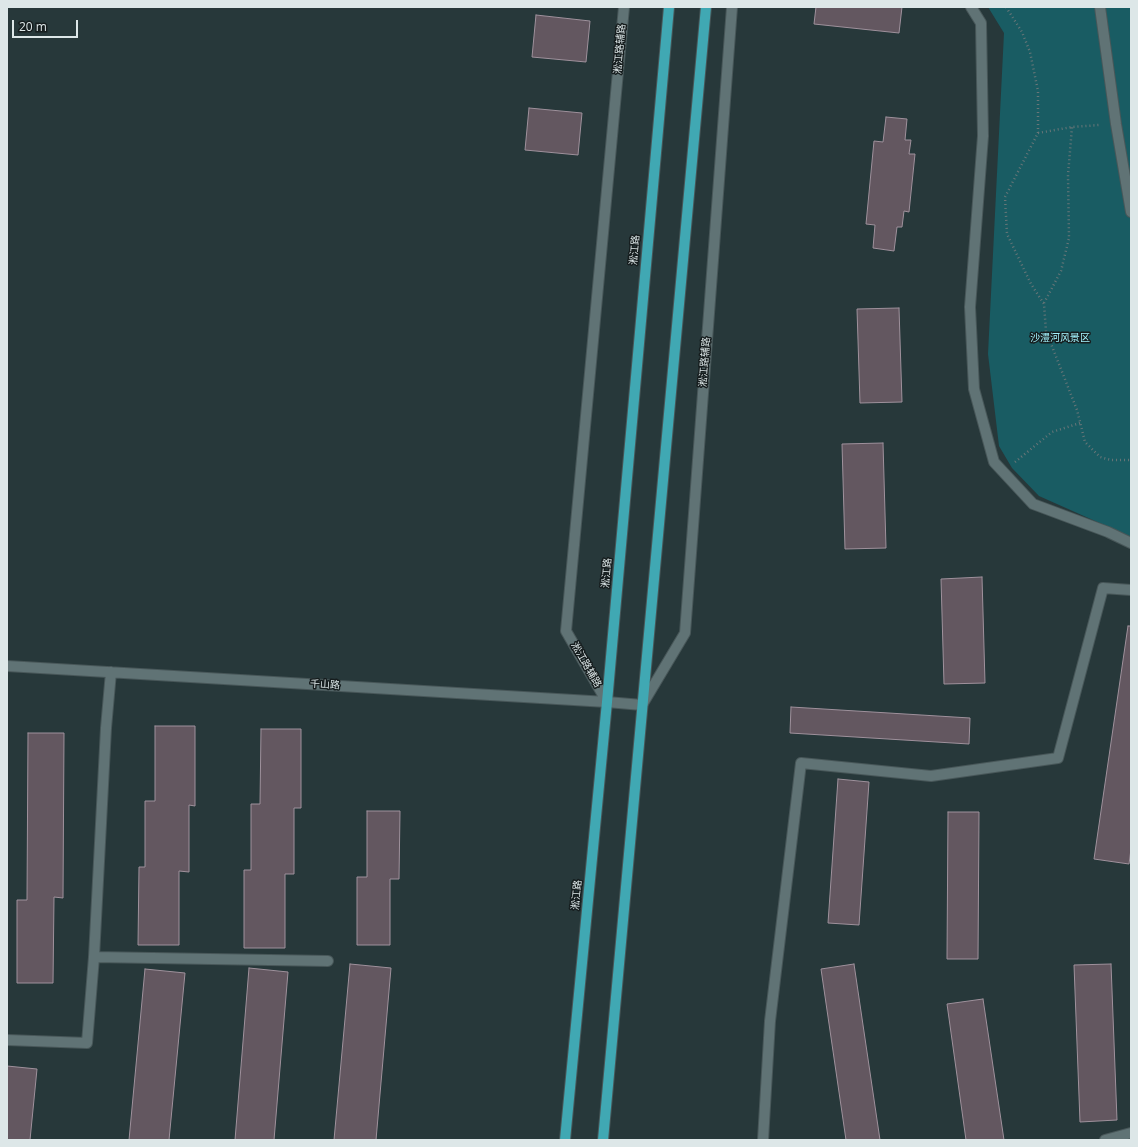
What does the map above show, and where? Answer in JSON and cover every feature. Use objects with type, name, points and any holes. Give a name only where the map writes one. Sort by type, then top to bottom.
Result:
[{"type":"main road","name":"淞江路","points":[[565,1140],[607,702],[669,7]]},
{"type":"main road","points":[[603,1140],[706,7]]},
{"type":"street","name":"淞江路辅路","points":[[607,702],[566,631],[624,7]]},
{"type":"street","name":"淞江路辅路","points":[[642,705],[685,633],[732,7]]},
{"type":"street","points":[[971,7],[981,23],[983,136],[970,307],[974,389],[994,462],[1033,504],[1108,532],[1131,543]]},
{"type":"street","points":[[1100,7],[1116,124],[1131,212]]},
{"type":"street","points":[[763,1140],[770,1021],[801,763],[931,776],[1058,758],[1103,588],[1131,590]]},
{"type":"street","name":"千山路","points":[[7,666],[642,705]]},
{"type":"street","points":[[7,1040],[87,1043],[94,956],[106,728],[111,672]]},
{"type":"street","points":[[94,956],[328,961]]},
{"type":"street","points":[[1105,1140],[1131,1133]]},
{"type":"path","points":[[1006,7],[1022,32],[1030,52],[1038,91],[1038,133],[1005,197],[1007,234],[1031,284],[1044,304],[1046,331],[1077,410],[1085,442],[1100,457],[1111,460],[1131,460]]},
{"type":"path","points":[[1038,133],[1116,124]]},
{"type":"path","points":[[1044,304],[1061,271],[1069,238],[1068,175],[1072,128]]},
{"type":"path","points":[[1003,472],[1052,432],[1080,423]]},
{"type":"green space","name":"沙澧河风景区","points":[[988,7],[1131,7],[1131,537],[1039,496],[1012,468],[999,446],[988,354],[1004,33]]},
{"type":"building","points":[[816,7],[902,7],[899,33],[814,24]]},
{"type":"building","points":[[536,15],[590,21],[586,62],[532,57]]},
{"type":"building","points":[[529,108],[582,113],[578,155],[525,150]]},
{"type":"building","points":[[886,117],[907,119],[905,140],[911,140],[909,154],[915,154],[909,212],[904,211],[902,227],[897,227],[894,251],[873,248],[875,225],[866,224],[874,141],[883,142]]},
{"type":"building","points":[[899,308],[902,402],[860,403],[857,309]]},
{"type":"building","points":[[883,443],[886,548],[845,549],[842,444]]},
{"type":"building","points":[[982,577],[985,683],[944,684],[941,579]]},
{"type":"building","points":[[1128,626],[1131,626],[1131,849],[1129,864],[1094,859]]},
{"type":"building","points":[[791,707],[970,718],[969,744],[790,733]]},
{"type":"building","points":[[155,726],[195,726],[195,806],[189,805],[189,872],[179,871],[179,945],[138,945],[139,867],[145,867],[145,801],[155,801]]},
{"type":"building","points":[[261,729],[301,729],[301,808],[294,808],[294,874],[285,874],[285,948],[244,948],[244,870],[251,870],[251,804],[260,804]]},
{"type":"building","points":[[28,733],[64,733],[63,898],[54,897],[53,983],[17,983],[17,900],[27,900]]},
{"type":"building","points":[[838,779],[869,782],[859,925],[828,923]]},
{"type":"building","points":[[367,811],[400,811],[399,879],[390,879],[390,945],[357,945],[357,877],[367,877]]},
{"type":"building","points":[[948,812],[979,812],[978,959],[947,959]]},
{"type":"building","points":[[350,964],[391,968],[376,1140],[334,1140]]},
{"type":"building","points":[[854,964],[880,1140],[846,1140],[821,969]]},
{"type":"building","points":[[1111,964],[1117,1120],[1080,1122],[1074,965]]},
{"type":"building","points":[[249,968],[288,972],[274,1140],[235,1140]]},
{"type":"building","points":[[145,969],[185,973],[169,1140],[129,1140]]},
{"type":"building","points":[[983,999],[1004,1140],[966,1140],[947,1004]]},
{"type":"building","points":[[7,1066],[37,1069],[30,1140],[7,1140]]}]
